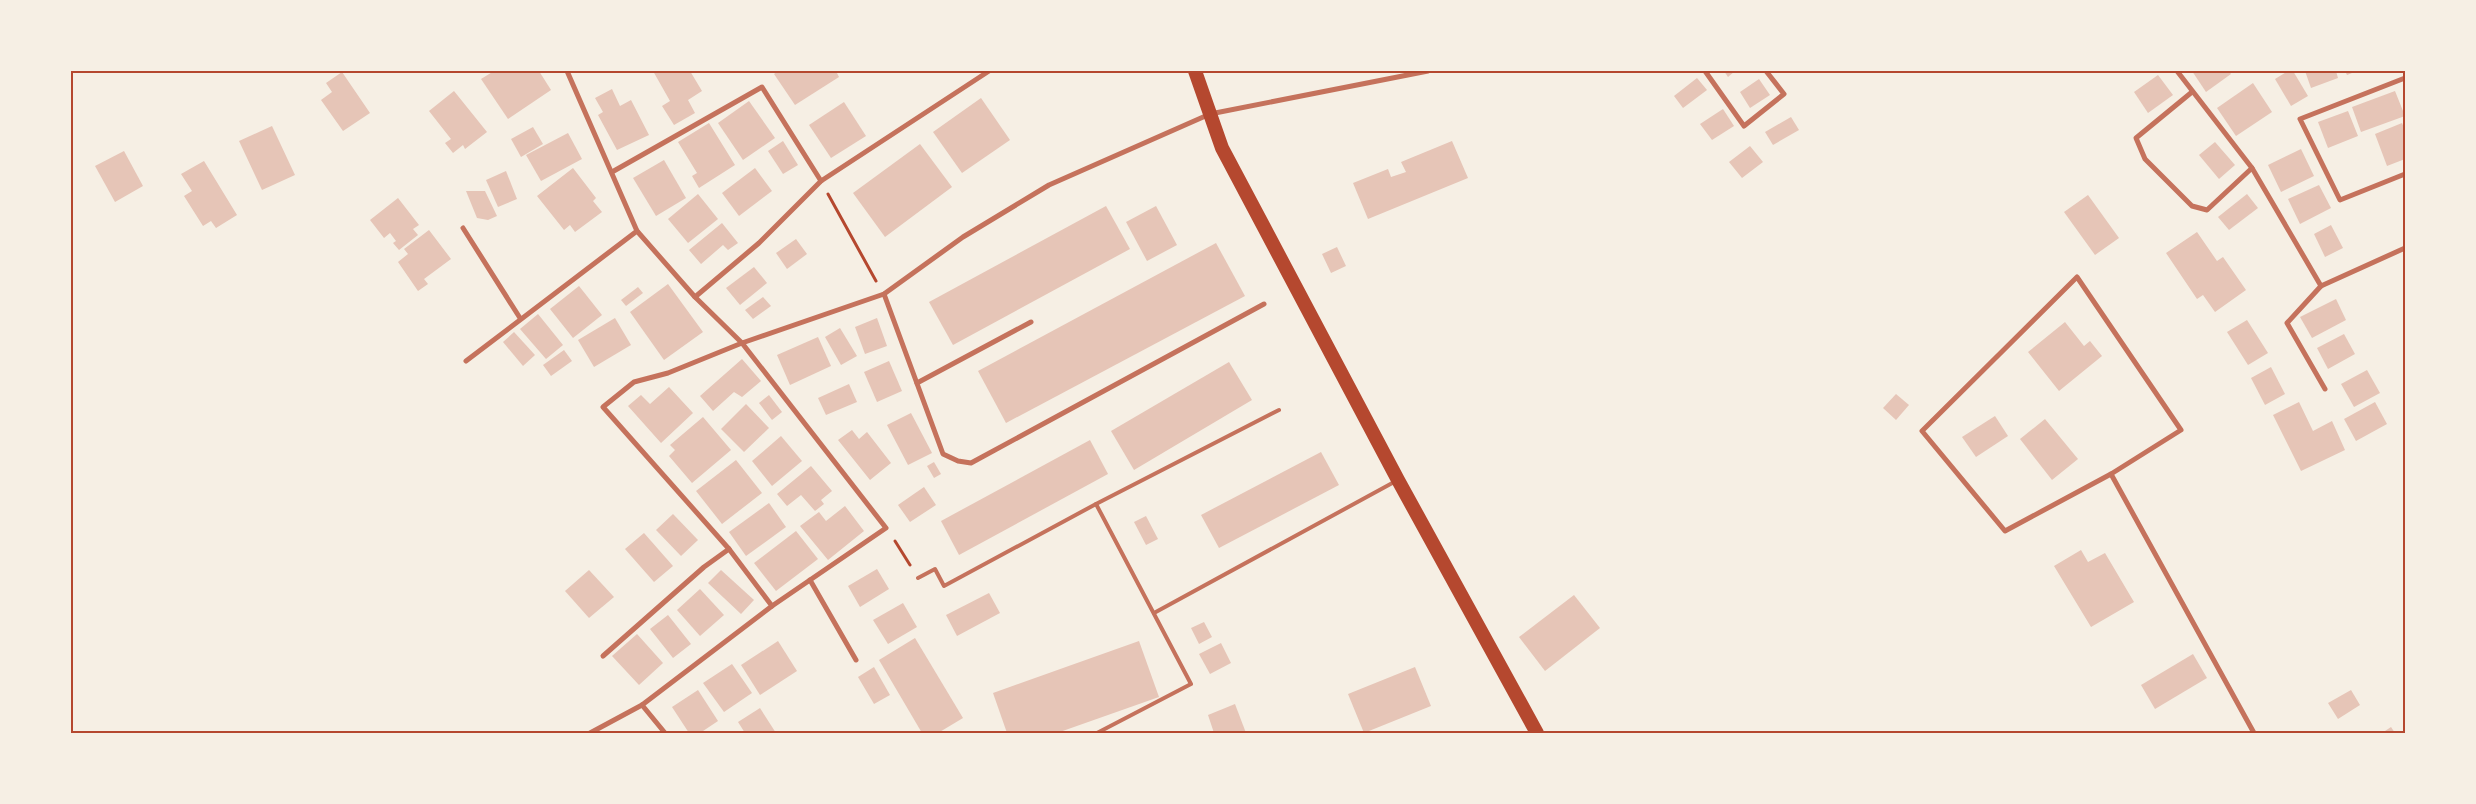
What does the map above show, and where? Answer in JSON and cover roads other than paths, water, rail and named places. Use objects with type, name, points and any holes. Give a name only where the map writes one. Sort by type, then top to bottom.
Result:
[{"type":"highway","points":[[1194,71],[1222,148],[1398,480],[1537,733]]},
{"type":"street","points":[[567,71],[638,231],[696,297],[742,343],[886,528],[772,606],[642,705],[590,733]]},
{"type":"street","points":[[696,297],[759,243],[821,181],[989,71]]},
{"type":"street","points":[[772,606],[729,549],[603,407],[634,382],[668,373],[742,343],[884,294],[963,237],[1050,185],[1210,114],[1428,71]]},
{"type":"street","points":[[1705,71],[1744,126],[1784,94],[1766,71]]},
{"type":"street","points":[[2178,71],[2192,92],[2252,168],[2321,286]]},
{"type":"street","points":[[2405,78],[2300,119],[2340,200],[2405,174]]},
{"type":"street","points":[[612,172],[762,86],[821,181]]},
{"type":"street","points":[[2192,92],[2136,138],[2146,159],[2192,206],[2207,210],[2252,168]]},
{"type":"street","points":[[463,228],[520,318]]},
{"type":"street","points":[[466,361],[520,318],[638,231]]},
{"type":"street","points":[[2325,389],[2287,324],[2321,286],[2405,248]]},
{"type":"street","points":[[2077,277],[2181,430],[2111,474],[2005,532],[1922,431],[2077,277]]},
{"type":"street","points":[[884,294],[943,454],[958,462],[971,463],[1264,304]]},
{"type":"street","points":[[917,383],[1030,322]]},
{"type":"street","points":[[2111,474],[2254,733]]},
{"type":"street","points":[[603,656],[704,567],[729,549]]},
{"type":"street","points":[[810,580],[856,660]]},
{"type":"street","points":[[642,705],[665,733]]},
{"type":"lane","points":[[918,578],[934,569],[944,586],[1096,504],[1279,410]]},
{"type":"lane","points":[[1154,613],[1398,480]]},
{"type":"lane","points":[[1096,504],[1191,684],[1097,733]]}]
